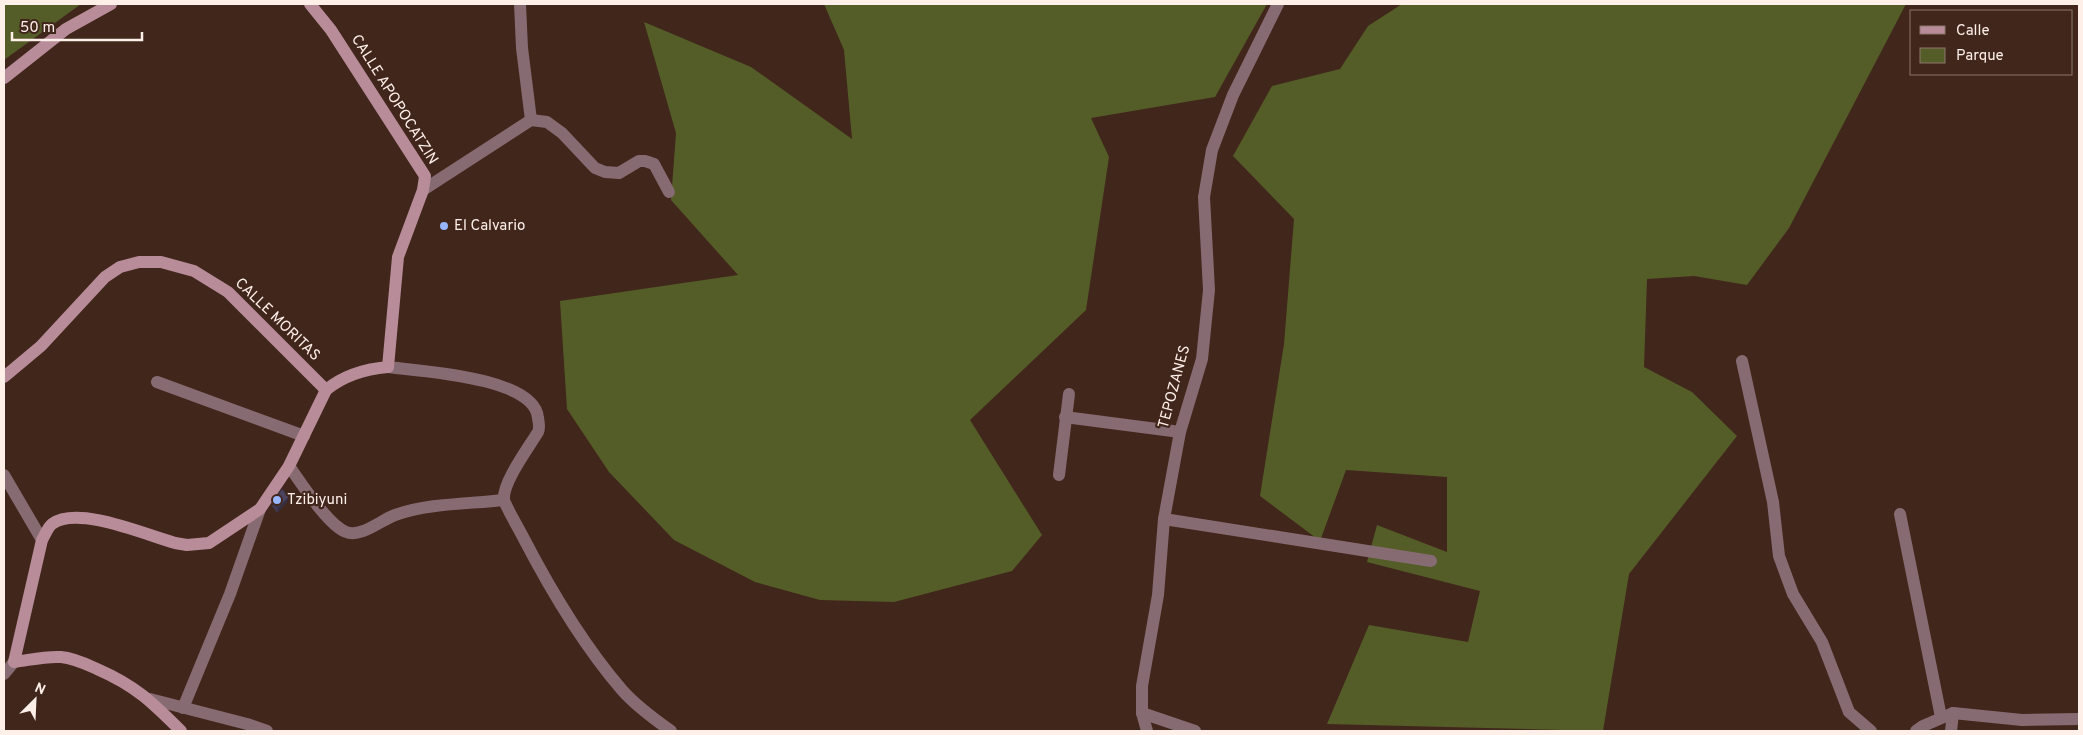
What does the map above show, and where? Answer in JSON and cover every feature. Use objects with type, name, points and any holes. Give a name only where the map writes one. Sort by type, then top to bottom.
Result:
[{"type":"main road","points":[[4,78],[66,29],[111,4]]},
{"type":"main road","name":"CALLE APOPOCATZIN","points":[[310,4],[331,30],[425,176],[423,190],[398,256],[388,367]]},
{"type":"main road","name":"CALLE MORITAS","points":[[4,377],[41,346],[104,278],[120,267],[139,262],[161,262],[194,272],[228,292],[326,390]]},
{"type":"main road","points":[[181,731],[150,699],[123,681],[79,661],[63,657],[46,657],[14,662],[42,540],[52,524],[64,519],[81,517],[175,543],[187,545],[209,543],[260,509],[288,466],[326,390],[338,380],[352,374],[388,367]]},
{"type":"street","points":[[520,4],[522,48],[531,120]]},
{"type":"street","name":"TEPOZANES","points":[[1147,731],[1142,713],[1142,686],[1158,595],[1164,519],[1180,432],[1202,359],[1209,290],[1204,196],[1212,150],[1233,95],[1278,4]]},
{"type":"street","points":[[423,190],[531,120],[547,122],[562,133],[595,168],[605,172],[619,173],[639,161],[654,164],[669,192]]},
{"type":"street","points":[[1742,361],[1773,502],[1779,556],[1793,594],[1822,642],[1849,712],[1871,731]]},
{"type":"street","points":[[388,367],[480,380],[506,387],[528,400],[538,413],[539,430],[511,477],[504,500],[544,576],[594,653],[622,691],[650,716],[671,731]]},
{"type":"street","points":[[158,382],[304,436]]},
{"type":"street","points":[[1058,474],[1069,394]]},
{"type":"street","points":[[1065,417],[1180,432]]},
{"type":"street","points":[[288,466],[334,524],[346,532],[355,534],[395,516],[419,509],[504,500]]},
{"type":"street","points":[[4,475],[42,540]]},
{"type":"street","points":[[183,708],[230,594],[260,509]]},
{"type":"street","points":[[1900,514],[1951,731]]},
{"type":"street","points":[[1164,519],[1431,561]]},
{"type":"street","points":[[4,674],[14,662]]},
{"type":"street","points":[[150,699],[267,731]]},
{"type":"street","points":[[1142,713],[1195,731]]},
{"type":"street","points":[[1916,731],[1947,715],[2022,720],[2079,719]]},
{"type":"green space","points":[[4,4],[81,4],[4,60]]},
{"type":"green space","points":[[824,4],[1267,4],[1215,97],[1091,118],[1109,157],[1086,310],[970,420],[1042,535],[1012,571],[894,602],[820,600],[755,582],[674,540],[609,472],[567,409],[560,301],[738,275],[671,200],[676,133],[644,22],[751,67],[852,139],[844,50]]},
{"type":"green space","points":[[1402,4],[1906,4],[1789,228],[1747,285],[1694,276],[1647,279],[1644,367],[1692,392],[1737,436],[1629,574],[1603,731],[1327,724],[1369,625],[1468,642],[1480,591],[1367,562],[1377,525],[1447,552],[1447,477],[1346,470],[1320,541],[1260,496],[1284,344],[1294,219],[1233,156],[1272,86],[1340,69],[1368,26]]},
{"type":"building","points":[[282,489],[289,497],[278,508],[274,501]]},
{"type":"place","name":"El Calvario","points":[[444,226]]},
{"type":"place","name":"Tzibiyuni","points":[[277,500]]}]
